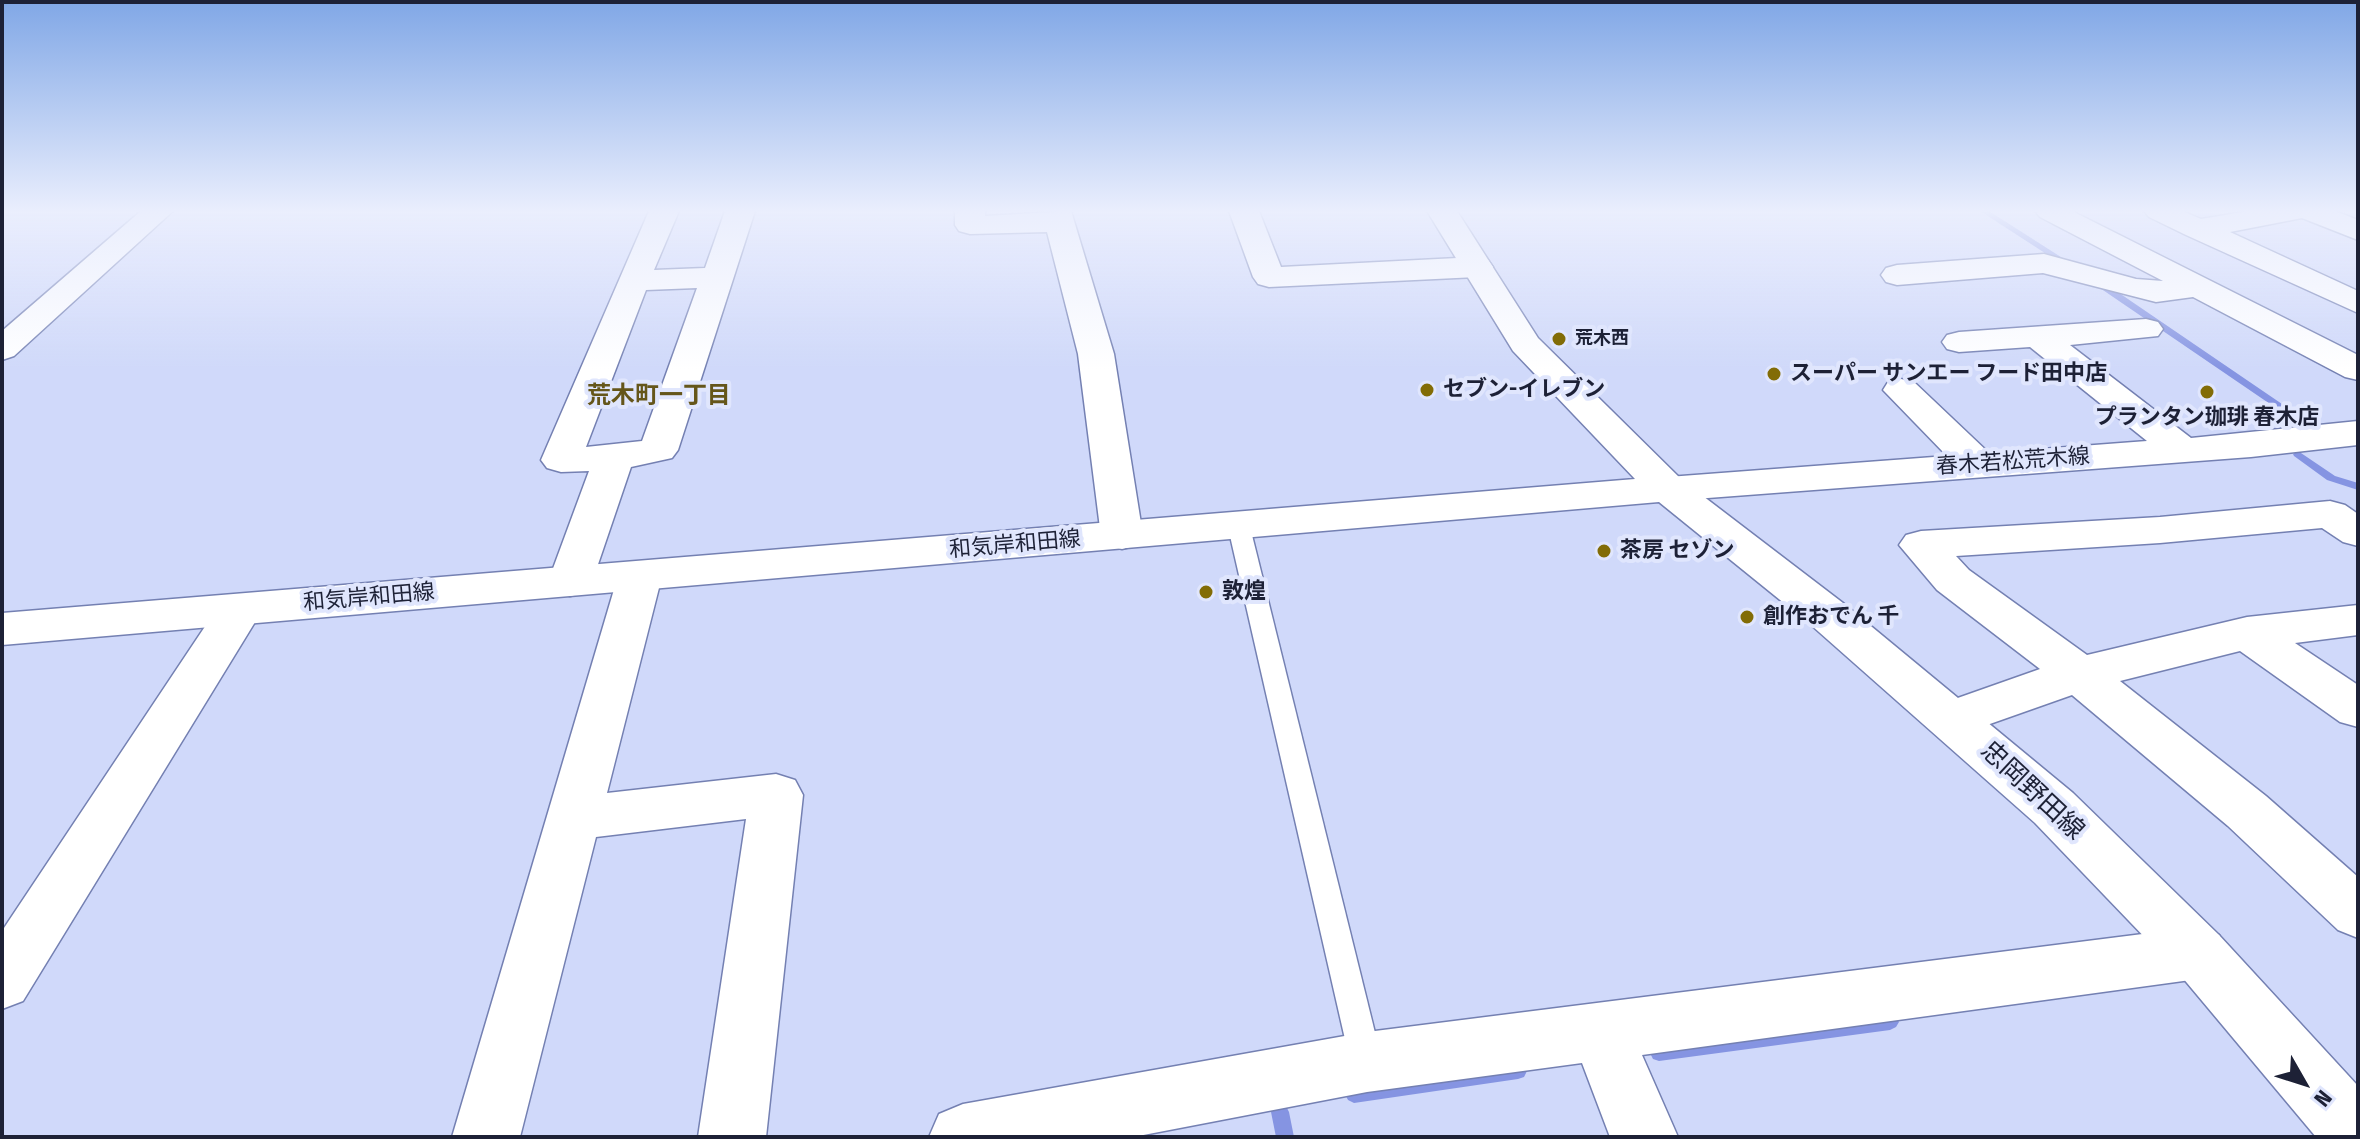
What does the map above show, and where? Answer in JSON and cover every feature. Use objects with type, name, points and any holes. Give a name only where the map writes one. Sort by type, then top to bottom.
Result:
[{"type":"street","points":[[2,349],[97,264]]},
{"type":"street","points":[[640,264],[561,460],[614,458],[658,450],[722,264]]},
{"type":"street","points":[[1070,264],[1096,354],[1122,536]]},
{"type":"street","points":[[1264,264],[1269,277],[1477,267]]},
{"type":"street","points":[[1475,264],[1525,344],[1561,384],[1668,489]]},
{"type":"street","points":[[1897,275],[2030,264]]},
{"type":"street","points":[[2048,264],[2156,292],[2197,287]]},
{"type":"street","points":[[2153,264],[2358,369]]},
{"type":"street","points":[[2276,264],[2356,300]]},
{"type":"street","points":[[633,281],[718,277]]},
{"type":"street","points":[[2,312],[46,309]]},
{"type":"street","points":[[1959,342],[2146,329]]},
{"type":"street","points":[[2037,336],[2182,450]]},
{"type":"street","points":[[1901,390],[1979,465]]},
{"type":"street","name":"春木若松荒木線","points":[[1668,489],[2182,450],[2358,433]]},
{"type":"street","points":[[570,582],[614,458]]},
{"type":"street","name":"和気岸和田線","points":[[2,629],[1668,489]]},
{"type":"street","name":"忠岡野田線","points":[[1668,489],[1953,719],[2054,808],[2198,953],[2358,1135]]},
{"type":"street","points":[[2358,533],[2330,514],[2160,530],[1921,545],[1953,580],[2079,674],[2247,811],[2358,913]]},
{"type":"street","points":[[486,1137],[640,576]]},
{"type":"street","points":[[2,982],[240,609]]},
{"type":"street","points":[[1953,719],[2079,674],[2247,633],[2358,620]]},
{"type":"street","points":[[2247,633],[2358,709]]},
{"type":"street","points":[[574,818],[776,795],[732,1137]]},
{"type":"street","points":[[963,1137],[1367,1062],[1602,1034],[2198,953]]},
{"type":"street","points":[[1602,1034],[1644,1137]]},
{"type":"lane","points":[[1239,527],[1367,1062]]},
{"type":"waterway","points":[[2100,284],[2299,419]]},
{"type":"waterway","points":[[2298,454],[2331,478],[2358,487]]},
{"type":"waterway","points":[[1659,1053],[1890,1022]]},
{"type":"waterway","points":[[1354,1094],[1518,1071]]},
{"type":"waterway","points":[[1280,1112],[1285,1137]]},
{"type":"place","name":"荒木西","points":[[1559,339]]},
{"type":"place","name":"スーパー サンエー フード田中店","points":[[1774,374]]},
{"type":"place","name":"セブン-イレブン","points":[[1427,390]]},
{"type":"place","name":"プランタン珈琲 春木店","points":[[2207,392]]},
{"type":"place","name":"茶房 セゾン","points":[[1604,551]]},
{"type":"place","name":"敦煌","points":[[1206,592]]},
{"type":"place","name":"創作おでん 千","points":[[1747,617]]},
{"type":"district","name":"荒木町一丁目","points":[[659,396]]}]
